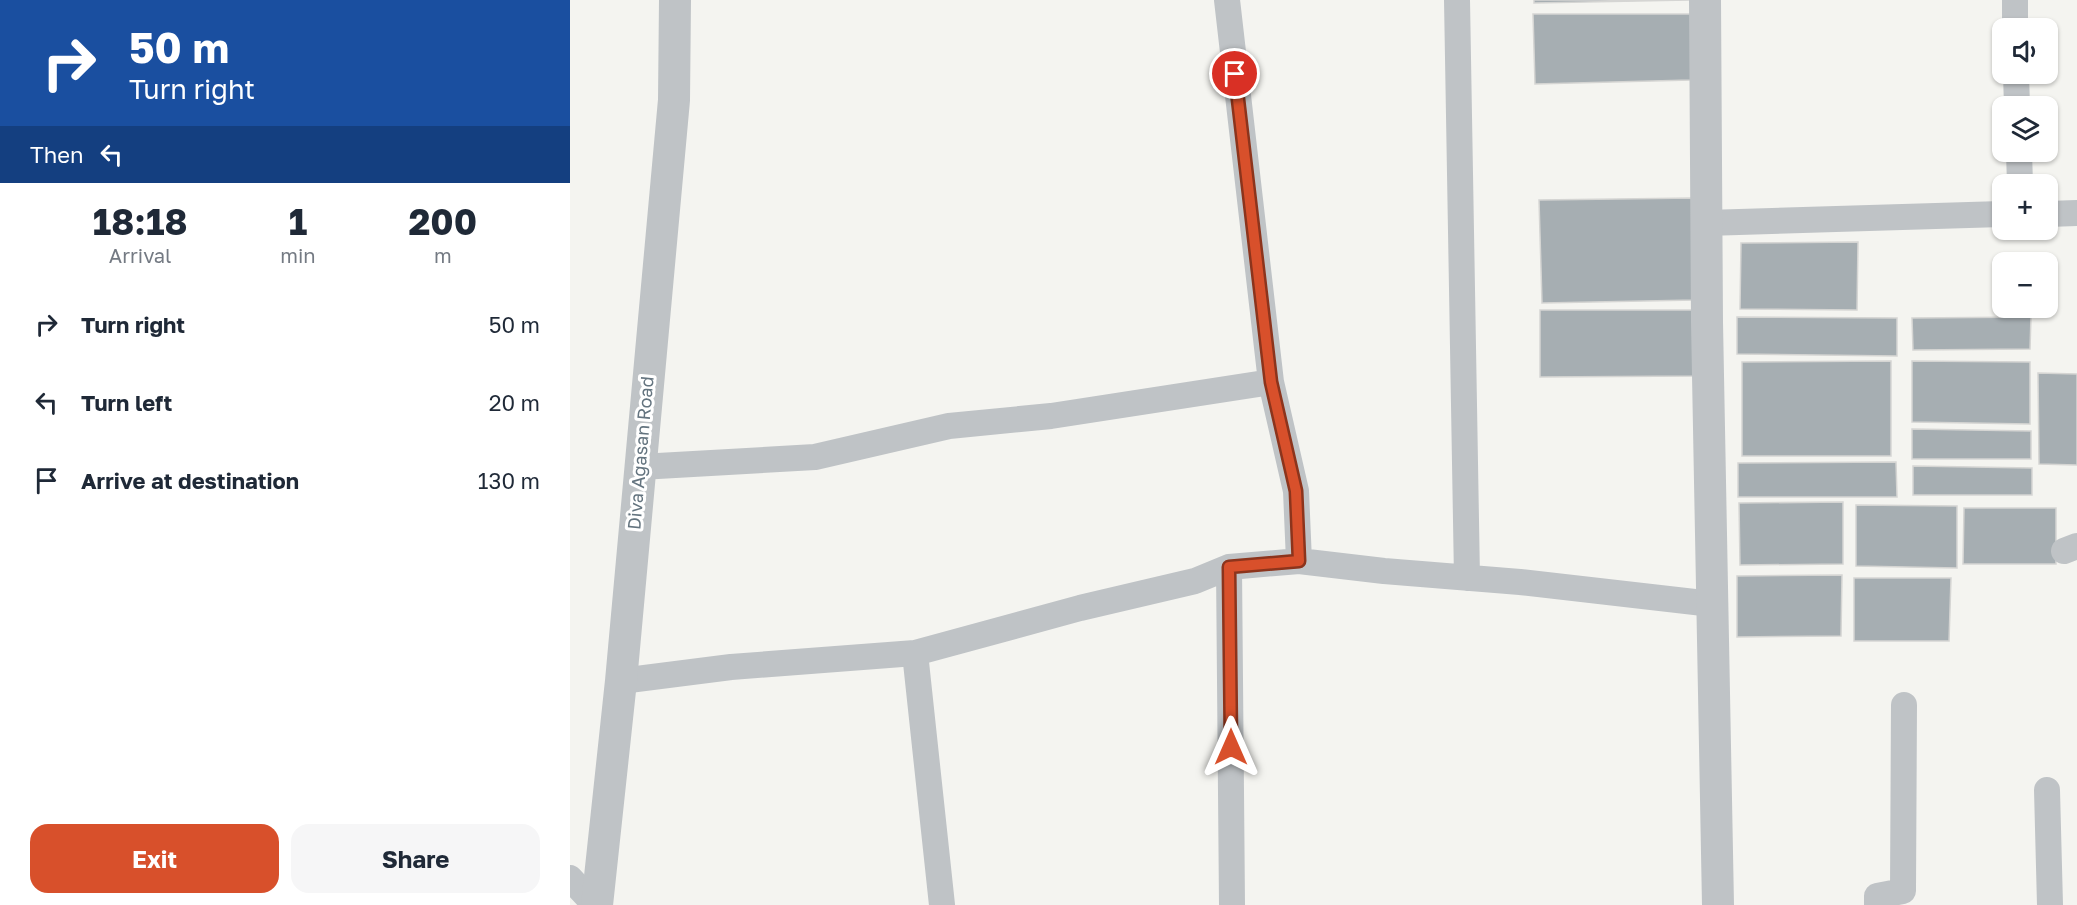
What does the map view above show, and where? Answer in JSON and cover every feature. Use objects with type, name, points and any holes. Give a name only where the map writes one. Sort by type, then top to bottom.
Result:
[{"type":"street","points":[[583,896],[628,413],[656,38],[656,0]]},
{"type":"street","name":"Diva Agasan Road","points":[[583,896],[621,681],[674,100],[675,0]]},
{"type":"street","points":[[1227,0],[1271,382],[1296,491],[1299,561]]},
{"type":"street","points":[[1457,0],[1467,578]]},
{"type":"street","points":[[1705,0],[1706,223],[1718,905]]},
{"type":"street","points":[[2015,0],[2015,18]]},
{"type":"street","points":[[2058,214],[2077,213]]},
{"type":"street","points":[[1706,223],[1992,214]]},
{"type":"street","points":[[640,467],[815,457],[949,426],[1051,416],[1271,382]]},
{"type":"street","points":[[621,681],[731,667],[915,653],[1080,608],[1195,581],[1229,567],[1299,561],[1712,604]]},
{"type":"street","points":[[1229,567],[1232,905]]},
{"type":"street","points":[[915,653],[942,905]]},
{"type":"street","points":[[1877,905],[1877,896],[1903,891],[1904,705]]},
{"type":"street","points":[[2047,790],[2050,905]]},
{"type":"building","points":[[1534,0],[1689,0],[1534,3]]},
{"type":"building","points":[[1533,14],[1692,14],[1691,80],[1535,84]]},
{"type":"building","points":[[1694,198],[1695,300],[1542,303],[1539,200]]},
{"type":"building","points":[[1858,242],[1857,310],[1740,309],[1741,243]]},
{"type":"building","points":[[1540,310],[1693,310],[1695,376],[1540,377]]},
{"type":"building","points":[[1737,317],[1897,318],[1897,356],[1737,354]]},
{"type":"building","points":[[1912,318],[2031,318],[2030,349],[1913,350]]},
{"type":"building","points":[[1891,361],[1891,456],[1742,456],[1742,362]]},
{"type":"building","points":[[1912,361],[2030,362],[2030,424],[1912,422]]},
{"type":"building","points":[[2038,373],[2077,374],[2077,465],[2039,464]]},
{"type":"building","points":[[1912,429],[2031,431],[2031,459],[1912,459]]},
{"type":"building","points":[[1896,462],[1897,497],[1738,497],[1738,463]]},
{"type":"building","points":[[1913,466],[2032,468],[2032,495],[1913,495]]},
{"type":"building","points":[[1843,502],[1843,564],[1740,565],[1739,503]]},
{"type":"building","points":[[1856,505],[1957,506],[1957,568],[1856,566]]},
{"type":"building","points":[[1964,508],[2056,508],[2056,564],[1963,564]]},
{"type":"building","points":[[1842,575],[1841,636],[1737,637],[1737,576]]},
{"type":"building","points":[[1854,578],[1951,578],[1949,641],[1854,641]]},
{"type":"route","points":[[1231,747],[1229,567],[1299,561],[1296,491],[1271,382],[1255,262],[1235,74]]}]
